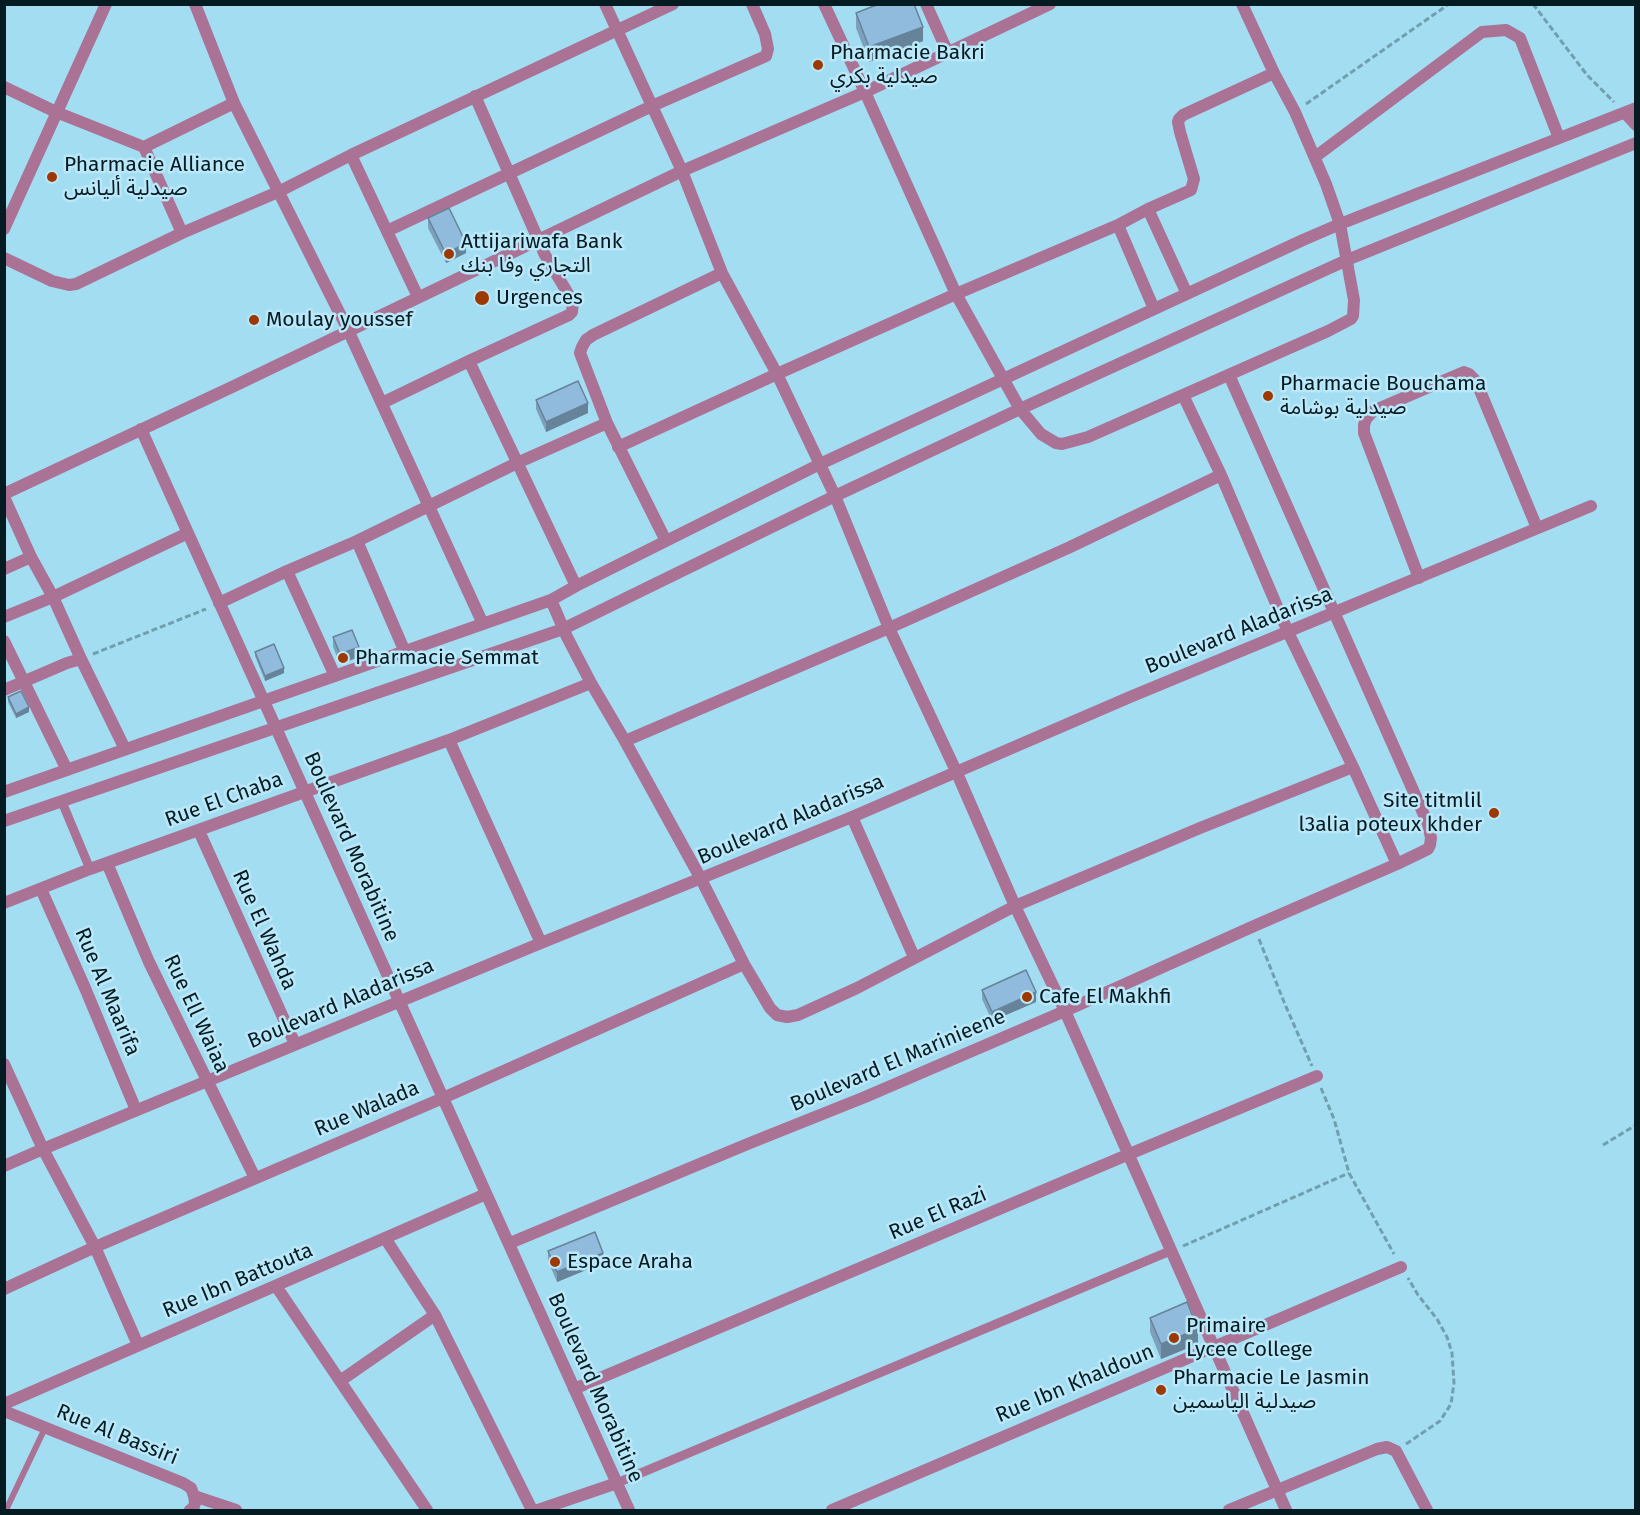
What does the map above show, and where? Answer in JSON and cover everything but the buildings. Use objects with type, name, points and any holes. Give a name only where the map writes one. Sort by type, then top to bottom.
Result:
[{"type":"street","points":[[4,229],[106,4]]},
{"type":"street","points":[[195,4],[234,103],[348,330],[483,624]]},
{"type":"street","points":[[605,4],[682,171],[722,273],[777,374],[835,496],[889,628],[1065,1011],[1286,1510]]},
{"type":"street","points":[[4,258],[52,281],[69,285],[76,284],[183,233],[278,192],[351,154],[673,4]]},
{"type":"street","points":[[387,231],[652,106],[766,56],[768,49],[765,34],[752,4]]},
{"type":"street","points":[[824,4],[956,294],[1020,409],[1041,434],[1062,444],[1088,437],[1351,319],[1354,300],[1340,224],[1295,112],[1242,4]]},
{"type":"street","points":[[926,4],[948,53]]},
{"type":"street","points":[[125,749],[53,597],[31,557],[4,496],[682,171],[865,92],[1050,4]]},
{"type":"street","points":[[1314,157],[1482,32],[1506,30],[1520,38],[1559,138]]},
{"type":"street","points":[[618,447],[956,294],[1118,225],[1191,190],[1194,179],[1178,122],[1183,115],[1274,73]]},
{"type":"street","points":[[4,87],[56,112],[144,147],[183,233]]},
{"type":"street","points":[[382,403],[572,312],[573,303],[545,255],[475,96]]},
{"type":"street","points":[[144,147],[234,103]]},
{"type":"street","points":[[4,792],[551,600],[820,464],[1340,224],[1630,111],[1635,125]]},
{"type":"street","points":[[4,821],[563,629],[835,496],[1347,260],[1635,143]]},
{"type":"street","points":[[351,154],[418,297]]},
{"type":"street","points":[[1148,209],[1187,294]]},
{"type":"street","points":[[1118,225],[1154,309]]},
{"type":"street","points":[[666,541],[607,423],[580,353],[583,343],[593,336],[722,273]]},
{"type":"street","points":[[469,361],[576,586]]},
{"type":"street","points":[[1419,578],[1364,433],[1364,425],[1373,411],[1447,379],[1464,372],[1476,381],[1537,528]]},
{"type":"street","points":[[1228,375],[1334,613]]},
{"type":"street","points":[[1183,395],[1221,475],[1288,633],[1397,864]]},
{"type":"street","points":[[219,603],[357,541],[517,463],[607,423]]},
{"type":"street","name":"Boulevard Morabitine","points":[[141,429],[629,1510]]},
{"type":"street","points":[[625,741],[889,628],[1068,548],[1221,475]]},
{"type":"street","name":"Boulevard Aladarissa","points":[[4,1166],[541,942],[852,817],[1130,697],[1591,506]]},
{"type":"street","points":[[4,617],[53,597],[188,533]]},
{"type":"street","points":[[357,541],[405,652]]},
{"type":"street","points":[[4,569],[31,557]]},
{"type":"street","points":[[287,571],[335,676]]},
{"type":"street","points":[[551,600],[591,683],[701,879],[744,964],[770,1008],[777,1015],[787,1017],[798,1015],[857,988],[1015,906],[1353,767]]},
{"type":"street","name":"Boulevard El Marinieene","points":[[510,1243],[865,1097],[1065,1011],[1428,849],[1431,841],[1428,824],[1334,613]]},
{"type":"street","points":[[4,641],[67,770]]},
{"type":"street","points":[[4,690],[81,659]]},
{"type":"street","name":"Rue El Chaba","points":[[4,903],[90,869],[448,740],[591,683]]},
{"type":"street","points":[[448,740],[541,942]]},
{"type":"street","points":[[62,802],[90,869]]},
{"type":"street","points":[[852,817],[914,957]]},
{"type":"street","name":"Rue El Wahda","points":[[199,831],[295,1044]]},
{"type":"street","name":"Rue Ell Waiaa","points":[[107,863],[149,962],[255,1178]]},
{"type":"street","name":"Rue Al Maarifa","points":[[41,889],[136,1110]]},
{"type":"street","name":"Rue Walada","points":[[4,1289],[95,1247],[443,1098],[744,964]]},
{"type":"street","points":[[4,1064],[43,1149],[95,1247],[138,1345]]},
{"type":"street","name":"Rue El Razi","points":[[574,1389],[1317,1076]]},
{"type":"street","name":"Rue Ibn Battouta","points":[[4,1404],[486,1194]]},
{"type":"street","points":[[385,1238],[435,1315],[532,1510]]},
{"type":"street","points":[[538,1510],[617,1483],[1170,1251]]},
{"type":"street","name":"Rue Ibn Khaldoun","points":[[831,1510],[1401,1267]]},
{"type":"street","points":[[276,1286],[427,1510]]},
{"type":"street","points":[[340,1381],[435,1315]]},
{"type":"street","name":"Rue Al Bassiri","points":[[4,1411],[183,1483],[190,1488],[194,1496],[236,1510]]},
{"type":"street","points":[[1229,1510],[1382,1447],[1396,1450],[1427,1510]]},
{"type":"street","points":[[190,1510],[195,1503],[194,1496]]},
{"type":"lane","points":[[6,1510],[45,1427]]},
{"type":"path","points":[[1295,112],[1449,4]]},
{"type":"path","points":[[1533,4],[1587,75],[1630,111]]},
{"type":"path","points":[[81,659],[219,603]]},
{"type":"path","points":[[1254,926],[1334,1119],[1349,1173],[1401,1267],[1418,1295],[1437,1318],[1452,1353],[1454,1383],[1451,1404],[1440,1421],[1396,1450]]},
{"type":"path","points":[[1603,1144],[1635,1125]]},
{"type":"path","points":[[1170,1251],[1349,1173]]},
{"type":"place","name":"Pharmacie Bakri صيدلية بكري","points":[[818,65]]},
{"type":"place","name":"Pharmacie Alliance صيدلية أليانس","points":[[52,177]]},
{"type":"place","name":"Attijariwafa Bank التجاري وفا بنك","points":[[449,254]]},
{"type":"place","name":"Urgences","points":[[482,298]]},
{"type":"place","name":"Moulay youssef","points":[[254,320]]},
{"type":"place","name":"Pharmacie Bouchama صيدلية بوشامة","points":[[1268,396]]},
{"type":"place","name":"Pharmacie Semmat","points":[[343,658]]},
{"type":"place","name":"Site titmlil l3alia poteux khder","points":[[1494,813]]},
{"type":"place","name":"Cafe El Makhfi","points":[[1027,997]]},
{"type":"place","name":"Espace Araha","points":[[555,1262]]},
{"type":"place","name":"Primaire Lycee College","points":[[1174,1338]]},
{"type":"place","name":"Pharmacie Le Jasmin صيدلية الياسمين","points":[[1161,1390]]}]
